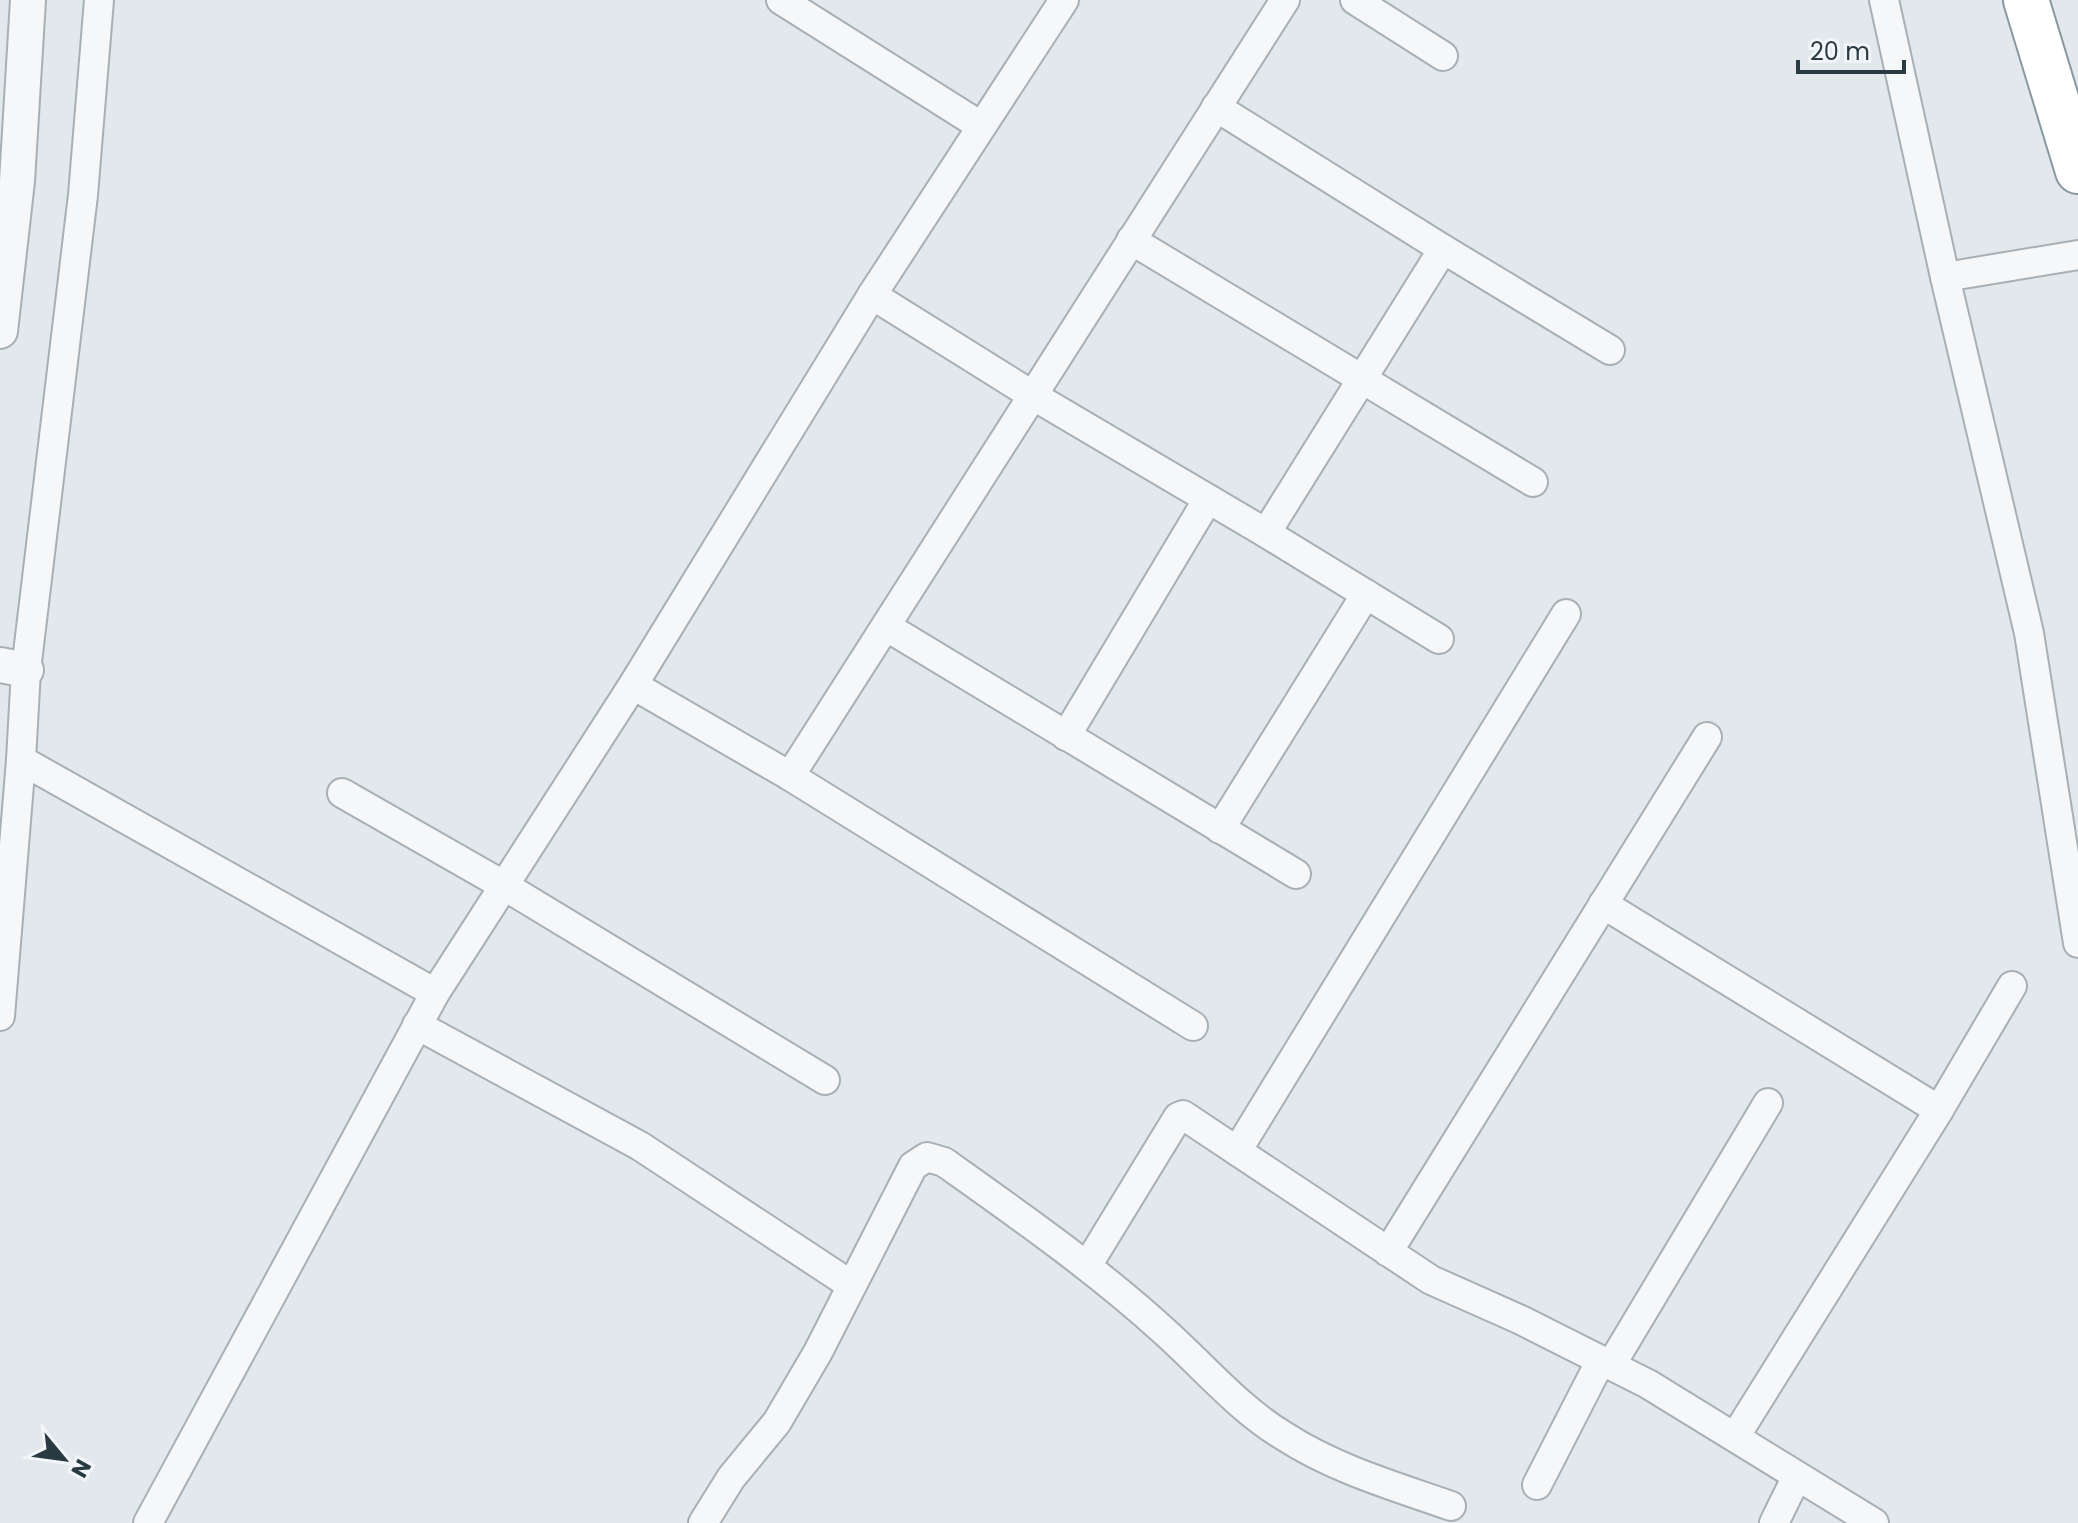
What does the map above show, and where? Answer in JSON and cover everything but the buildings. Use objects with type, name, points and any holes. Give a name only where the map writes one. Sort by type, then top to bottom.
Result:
[{"type":"highway","points":[[2026,0],[2078,171]]},
{"type":"street","points":[[0,331],[17,181],[28,0]]},
{"type":"street","points":[[0,1016],[21,760],[13,668],[83,195],[99,0]]},
{"type":"street","points":[[781,0],[981,126]]},
{"type":"street","points":[[148,1523],[435,993],[633,685],[872,295],[1064,0]]},
{"type":"street","points":[[790,776],[1285,0]]},
{"type":"street","points":[[1355,0],[1443,56]]},
{"type":"street","points":[[1884,0],[2029,633],[2078,943]]},
{"type":"street","points":[[1216,107],[1610,350]]},
{"type":"street","points":[[1131,240],[1533,482]]},
{"type":"street","points":[[1266,533],[1443,249]]},
{"type":"street","points":[[1945,277],[2078,255]]},
{"type":"street","points":[[872,295],[1032,395],[1439,639]]},
{"type":"street","points":[[1066,736],[1208,499]]},
{"type":"street","points":[[1220,829],[1366,594]]},
{"type":"street","points":[[1237,1151],[1566,614]]},
{"type":"street","points":[[887,627],[1296,874]]},
{"type":"street","points":[[633,685],[790,776],[1193,1026]]},
{"type":"street","points":[[1388,1252],[1707,737]]},
{"type":"street","points":[[21,760],[435,993]]},
{"type":"street","points":[[342,793],[503,885],[825,1080]]},
{"type":"street","points":[[1603,904],[1939,1110]]},
{"type":"street","points":[[1735,1437],[1939,1110],[2012,986]]},
{"type":"street","points":[[417,1025],[640,1146],[851,1285]]},
{"type":"street","points":[[1537,1485],[1606,1362],[1768,1103]]},
{"type":"street","points":[[1087,1266],[1178,1117],[1183,1115],[1431,1280],[1606,1362],[1874,1523]]},
{"type":"street","points":[[703,1523],[731,1478],[777,1422],[818,1352],[913,1166],[927,1157],[944,1162],[1087,1266],[1165,1332],[1234,1397],[1282,1435],[1324,1459],[1451,1506]]},
{"type":"street","points":[[1774,1523],[1797,1476]]}]
